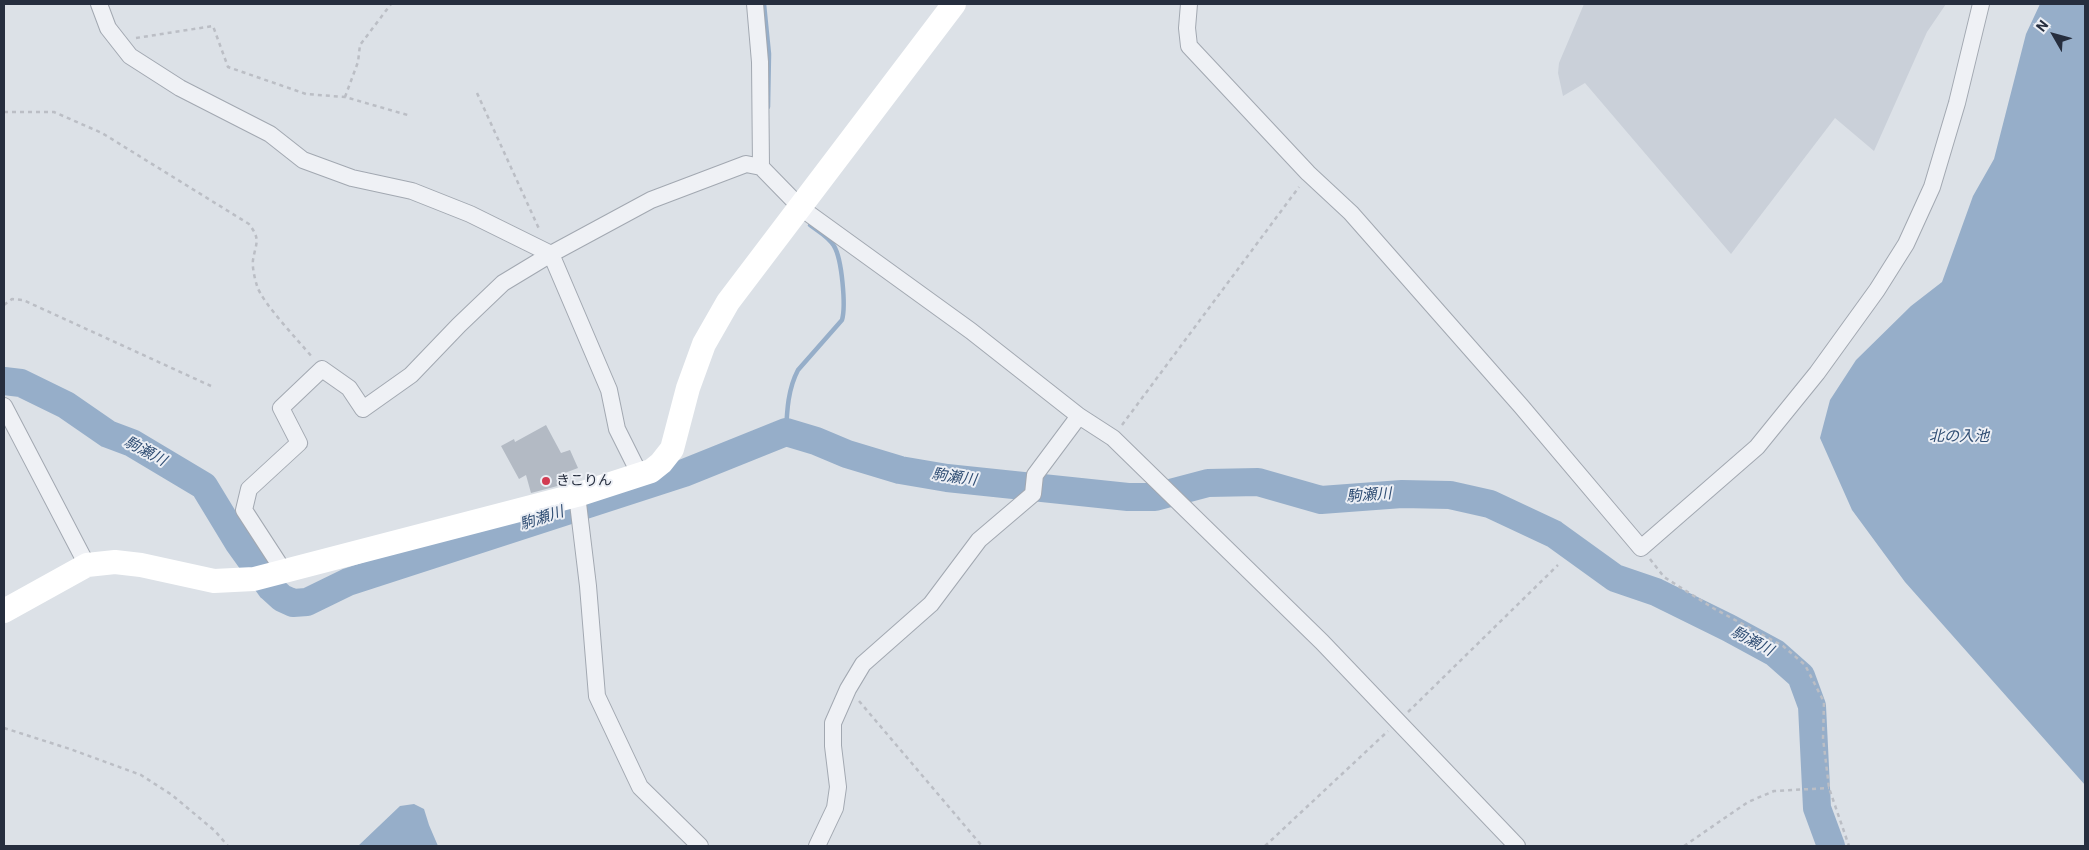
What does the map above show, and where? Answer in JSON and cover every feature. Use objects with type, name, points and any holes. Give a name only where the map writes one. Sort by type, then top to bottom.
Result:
[{"type":"street","points":[[99,4],[108,28],[130,56],[180,88],[270,134],[303,160],[352,178],[412,191],[470,214],[551,254],[609,390],[617,430],[640,474]]},
{"type":"street","points":[[755,4],[760,62],[761,167]]},
{"type":"street","points":[[4,611],[86,566],[115,562],[141,565],[214,582],[271,574],[577,495],[651,471],[661,463],[672,449],[688,388],[704,344],[728,302],[954,4]]},
{"type":"street","points":[[1188,4],[1187,28],[1189,46],[1308,173],[1351,213],[1514,398],[1641,548],[1757,447],[1816,373],[1877,290],[1906,244],[1932,187],[1957,103],[1981,4]]},
{"type":"street","points":[[271,574],[244,510],[249,489],[299,442],[281,408],[322,369],[349,388],[363,409],[411,375],[503,283],[551,254],[651,200],[746,164],[761,167],[801,208],[971,331],[1079,416],[1113,438],[1322,642],[1517,846]]},
{"type":"street","points":[[4,406],[86,566]]},
{"type":"street","points":[[817,846],[835,808],[838,787],[833,746],[834,723],[848,689],[863,664],[932,604],[979,540],[1035,485],[1035,475],[1079,416]]},
{"type":"street","points":[[577,495],[588,586],[597,696],[640,787],[700,846]]},
{"type":"path","points":[[345,97],[358,62],[360,45],[391,4]]},
{"type":"path","points":[[117,41],[213,26],[228,67],[306,94],[345,97],[411,116]]},
{"type":"path","points":[[477,93],[551,254]]},
{"type":"path","points":[[4,112],[54,112],[102,133],[249,224],[256,234],[258,244],[253,262],[258,288],[266,301],[322,369]]},
{"type":"path","points":[[1113,438],[1308,173]]},
{"type":"path","points":[[4,305],[12,299],[23,300],[211,386]]},
{"type":"path","points":[[1641,548],[1664,577],[1713,608],[1783,646],[1805,665],[1824,702],[1823,738],[1829,788],[1849,846]]},
{"type":"path","points":[[1265,846],[1399,722],[1558,565]]},
{"type":"path","points":[[848,689],[982,846]]},
{"type":"path","points":[[4,728],[70,749],[141,775],[172,794],[228,846]]},
{"type":"path","points":[[1684,846],[1748,802],[1774,791],[1829,788]]},
{"type":"shaded area","points":[[1584,4],[1946,4],[1927,32],[1874,151],[1835,118],[1731,254],[1585,83],[1563,96],[1558,73],[1559,63]]},
{"type":"water","name":"北の入池","points":[[2040,4],[2085,4],[2085,785],[1905,582],[1852,510],[1820,438],[1830,400],[1856,360],[1911,306],[1942,282],[1973,196],[1994,159],[2026,34]]},
{"type":"water","points":[[414,804],[424,809],[438,846],[358,846],[400,806]]},
{"type":"building","points":[[546,425],[561,453],[570,450],[578,468],[562,474],[565,484],[531,493],[526,475],[519,479],[501,446],[514,439],[515,442]]},
{"type":"waterway","points":[[764,4],[769,54],[768,107]]},
{"type":"waterway","points":[[786,432],[790,392],[798,370],[842,320],[843,313],[842,283],[837,252],[829,240],[810,225]]},
{"type":"waterway","name":"駒瀬川","points":[[4,381],[21,383],[66,405],[108,434],[132,443],[204,486],[238,542],[271,588],[282,598],[293,603],[307,602],[348,582],[684,473],[786,432],[816,441],[847,454],[900,470],[947,478],[1128,497],[1155,497],[1208,483],[1258,482],[1321,500],[1402,494],[1450,495],[1490,504],[1554,534],[1615,578],[1656,592],[1775,653],[1801,676],[1812,706],[1817,808],[1831,846]]},
{"type":"place","name":"きこりん","points":[[546,481]]}]
